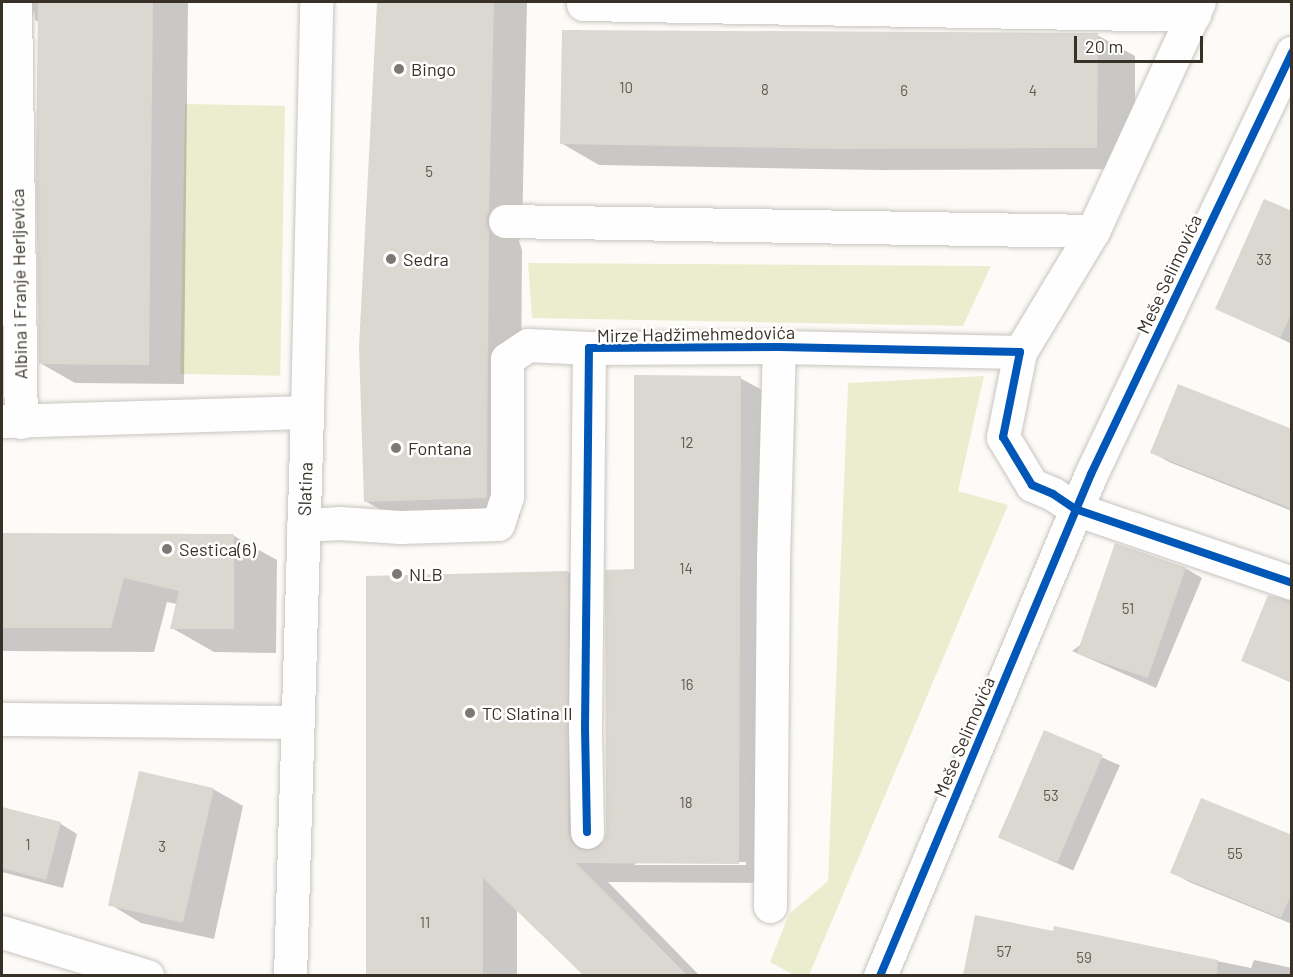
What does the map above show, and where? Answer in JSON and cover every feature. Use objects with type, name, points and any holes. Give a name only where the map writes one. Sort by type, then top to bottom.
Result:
[{"type":"street","name":"Albina i Franje Herljevića","points":[[15,2],[11,422],[307,412]]},
{"type":"street","name":"Slatina","points":[[290,975],[307,412],[316,2]]},
{"type":"street","points":[[583,4],[1196,8],[1093,231],[1020,352],[1003,437],[1032,485],[1053,494],[1076,509],[1292,583]]},
{"type":"street","name":"Meše Selimovića","points":[[880,975],[1076,509],[1292,52]]},
{"type":"street","points":[[505,221],[1093,231]]},
{"type":"street","points":[[303,525],[498,524],[507,497],[507,359],[528,345],[589,348]]},
{"type":"street","points":[[770,906],[772,559],[779,347]]},
{"type":"street","name":"Mirze Hadžimehmedovića","points":[[587,832],[585,728],[589,348],[779,347],[1020,352]]},
{"type":"street","points":[[2,719],[298,722]]},
{"type":"street","points":[[2,932],[147,975]]},
{"type":"green space","points":[[185,104],[285,106],[280,376],[180,374]]},
{"type":"green space","points":[[528,263],[991,266],[963,326],[532,318]]},
{"type":"green space","points":[[984,376],[958,491],[1008,505],[809,975],[794,975],[770,962],[789,914],[828,881],[848,383]]},
{"type":"building","points":[[38,2],[153,2],[149,365],[39,364],[36,167]]},
{"type":"building","points":[[377,2],[494,2],[489,211],[486,221],[489,230],[487,498],[364,502],[359,347]]},
{"type":"building","points":[[562,30],[1098,33],[1097,148],[839,149],[560,144]]},
{"type":"building","points":[[1264,199],[1292,211],[1292,312],[1280,338],[1215,309]]},
{"type":"building","points":[[634,375],[741,376],[739,864],[576,863],[687,975],[583,975],[483,878],[483,975],[366,975],[366,576],[568,571],[568,832],[571,842],[578,849],[588,851],[597,848],[604,841],[606,832],[605,570],[634,569]]},
{"type":"building","points":[[1178,384],[1292,429],[1292,509],[1150,453]]},
{"type":"building","points":[[2,533],[234,534],[234,629],[170,629],[179,591],[124,578],[111,628],[2,628]]},
{"type":"building","points":[[1115,543],[1186,567],[1148,678],[1077,654]]},
{"type":"building","points":[[1268,595],[1292,601],[1292,682],[1241,661]]},
{"type":"building","points":[[1044,730],[1103,755],[1057,863],[998,838]]},
{"type":"building","points":[[139,771],[214,788],[183,923],[108,905]]},
{"type":"building","points":[[1201,798],[1292,835],[1292,893],[1281,918],[1170,873]]},
{"type":"building","points":[[2,807],[61,822],[46,880],[2,868]]},
{"type":"building","points":[[975,915],[1053,931],[1054,926],[1218,960],[1217,975],[963,975]]},
{"type":"cycle path","points":[[880,976],[1091,474],[1292,52]]},
{"type":"cycle path","points":[[587,832],[585,728],[589,348],[779,347],[1020,352],[1003,437],[1032,485],[1053,494],[1075,509],[1292,583]]},
{"type":"place","name":"Bingo","points":[[399,69]]},
{"type":"place","name":"Sedra","points":[[391,259]]},
{"type":"place","name":"Fontana","points":[[396,448]]},
{"type":"place","name":"Sestica(6)","points":[[167,549]]},
{"type":"place","name":"NLB","points":[[397,574]]},
{"type":"place","name":"TC Slatina II","points":[[470,713]]}]
